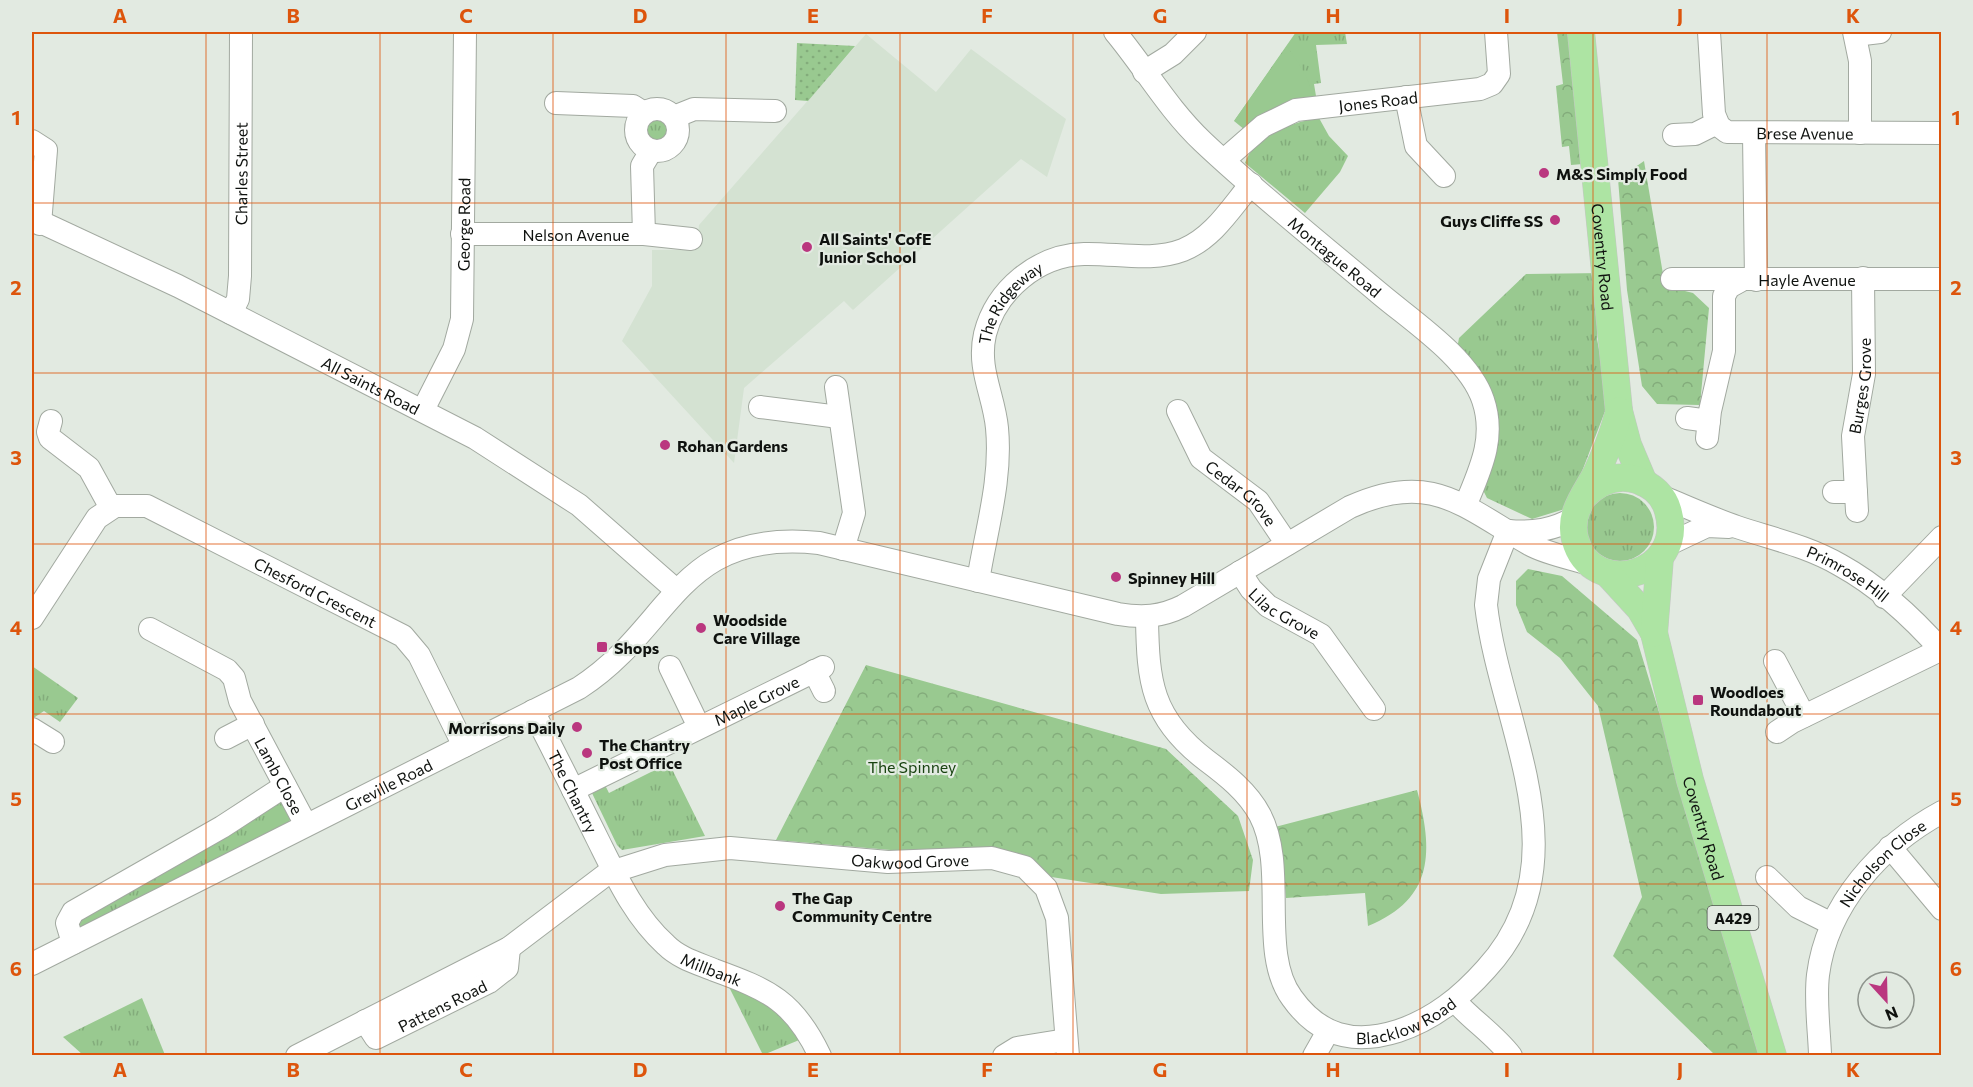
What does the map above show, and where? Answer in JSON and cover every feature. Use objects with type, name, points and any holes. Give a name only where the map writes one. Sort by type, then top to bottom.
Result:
[{"type":"main road","name":"Coventry Road","points":[[1581,32],[1619,411],[1630,451],[1671,519],[1664,551],[1654,633]]},
{"type":"main road","name":"Coventry Road","points":[[1619,411],[1607,449],[1579,507],[1576,543],[1640,609],[1654,633],[1690,780],[1773,1056]]},
{"type":"main road","points":[[1579,507],[1599,484],[1610,479],[1621,478],[1652,489]]},
{"type":"main road","points":[[1599,569],[1630,575],[1652,566],[1664,551]]},
{"type":"street","name":"Charles Street","points":[[231,313],[238,299],[240,276],[242,32]]},
{"type":"street","name":"George Road","points":[[423,410],[454,349],[461,325],[465,32]]},
{"type":"street","name":"Montague Road","points":[[1115,32],[1179,117],[1251,184],[1437,342],[1473,380],[1484,400],[1489,436],[1485,456],[1466,504]]},
{"type":"street","points":[[1144,72],[1173,54],[1195,32]]},
{"type":"street","name":"Jones Road","points":[[1224,160],[1263,126],[1296,110],[1480,89],[1492,84],[1499,74],[1496,32]]},
{"type":"street","points":[[1674,135],[1695,134],[1717,123],[1714,114],[1708,32]]},
{"type":"street","points":[[1860,134],[1860,61],[1854,33],[1880,32]]},
{"type":"street","points":[[1406,97],[1416,146],[1444,176]]},
{"type":"street","points":[[556,103],[633,106],[644,113]]},
{"type":"street","points":[[652,108],[664,109],[674,117],[678,127],[675,142],[666,150],[651,151],[638,140],[637,124],[644,113],[652,108]]},
{"type":"street","points":[[674,117],[694,109],[774,111]]},
{"type":"street","name":"Brese Avenue","points":[[1717,123],[1731,134],[1941,133]]},
{"type":"street","points":[[1701,426],[1724,351],[1724,296],[1729,287],[1748,280],[1754,134]]},
{"type":"street","name":"All Saints Road","points":[[32,141],[46,150],[36,221],[134,264],[475,438],[572,500],[632,549],[676,590]]},
{"type":"street","points":[[644,234],[642,166],[651,151]]},
{"type":"street","name":"The Ridgeway","points":[[978,581],[997,470],[997,428],[982,365],[986,331],[996,307],[1019,279],[1042,264],[1062,257],[1083,254],[1152,256],[1185,249],[1205,237],[1218,225],[1251,184]]},
{"type":"street","name":"Nelson Avenue","points":[[462,234],[644,234],[691,239]]},
{"type":"street","name":"Burges Grove","points":[[1849,498],[1853,436],[1864,374],[1863,278]]},
{"type":"street","name":"Hayle Avenue","points":[[1672,279],[1941,279]]},
{"type":"street","points":[[836,387],[854,513],[843,549]]},
{"type":"street","points":[[760,407],[839,417]]},
{"type":"street","name":"Cedar Grove","points":[[1178,411],[1201,458],[1258,501],[1287,544]]},
{"type":"street","points":[[32,618],[88,529],[111,508],[89,468],[50,438],[48,432],[51,421]]},
{"type":"street","name":"Primrose Hill","points":[[1652,489],[1737,527],[1780,538],[1830,559],[1861,578],[1917,623],[1941,650]]},
{"type":"street","points":[[676,590],[708,563],[757,544],[805,542],[1118,614],[1147,618],[1173,611],[1350,507],[1379,496],[1410,492],[1430,493],[1466,504],[1531,545],[1599,569]]},
{"type":"street","name":"Chesford Crescent","points":[[111,508],[129,504],[147,506],[403,636],[419,655],[464,746]]},
{"type":"street","points":[[1508,531],[1526,532],[1552,529],[1579,507]]},
{"type":"street","name":"Primrose Hill","points":[[1664,551],[1707,526],[1737,527]]},
{"type":"street","name":"Blacklow Road","points":[[1327,1033],[1363,1037],[1385,1034],[1413,1025],[1455,1001],[1507,943],[1523,910],[1533,874],[1532,803],[1486,605],[1491,571],[1508,531]]},
{"type":"street","points":[[1884,597],[1941,537]]},
{"type":"street","name":"Lilac Grove","points":[[1240,572],[1255,594],[1268,606],[1321,635],[1374,709]]},
{"type":"street","name":"Greville Road","points":[[32,964],[579,688],[609,666],[676,590]]},
{"type":"street","points":[[1147,618],[1149,673],[1164,715],[1187,744],[1235,783],[1262,819],[1272,860],[1280,971],[1293,999],[1327,1033],[1314,1056]]},
{"type":"street","name":"Lamb Close","points":[[150,629],[227,670],[234,678],[240,701],[306,825]]},
{"type":"street","points":[[1777,732],[1804,716],[1941,650]]},
{"type":"street","points":[[1775,661],[1804,716]]},
{"type":"street","name":"Maple Grove","points":[[670,667],[699,727]]},
{"type":"street","name":"Maple Grove","points":[[573,790],[699,727],[820,676]]},
{"type":"street","name":"The Chantry","points":[[533,711],[614,871]]},
{"type":"street","name":"Lamb Close","points":[[226,738],[252,724]]},
{"type":"street","points":[[32,729],[52,742]]},
{"type":"street","points":[[73,943],[68,922],[74,912],[222,827],[285,786]]},
{"type":"street","name":"Nicholson Close","points":[[1820,1054],[1808,978],[1832,924],[1862,878],[1890,847],[1915,827],[1941,812]]},
{"type":"street","points":[[1890,847],[1941,909]]},
{"type":"street","name":"Oakwood Grove","points":[[614,871],[665,855],[730,848],[888,862],[992,858],[1025,867],[1046,888],[1057,918],[1067,1048],[1017,1048],[1004,1056]]},
{"type":"street","name":"Pattens Road","points":[[300,1055],[365,1021],[376,1038],[489,982],[507,968],[508,948],[614,871]]},
{"type":"street","name":"Millbank","points":[[614,871],[637,912],[666,945],[690,961],[743,980],[778,998],[805,1026],[820,1056]]},
{"type":"street","name":"Nicholson Close","points":[[1767,877],[1782,906],[1832,924]]},
{"type":"street","points":[[1455,1001],[1472,1020],[1498,1040],[1511,1056]]},
{"type":"shaded area","name":"All Saints' CofE Junior School","points":[[866,34],[936,92],[971,49],[1066,119],[1047,177],[1021,159],[853,310],[844,301],[744,388],[734,463],[622,341],[652,286],[652,250],[685,250],[697,243],[699,225]]},
{"type":"green space","points":[[1296,32],[1345,32],[1347,44],[1316,45],[1321,83],[1314,84],[1316,96],[1234,121]]},
{"type":"green space","points":[[1557,32],[1581,32],[1595,163],[1571,165],[1569,146],[1562,147],[1556,86],[1563,84]]},
{"type":"green space","points":[[797,43],[855,46],[808,101],[795,100]]},
{"type":"green space","points":[[1287,46],[1306,76],[1313,97],[1245,130],[1234,121]]},
{"type":"green space","points":[[658,115],[669,119],[673,130],[669,141],[658,145],[647,141],[643,130],[647,119]]},
{"type":"green space","points":[[1319,118],[1329,136],[1348,156],[1340,172],[1305,213],[1245,163],[1250,153],[1266,138],[1287,127]]},
{"type":"green space","points":[[1644,161],[1665,286],[1693,293],[1709,308],[1700,405],[1657,404],[1642,386],[1627,290],[1618,179]]},
{"type":"green space","points":[[1603,273],[1597,339],[1609,401],[1568,508],[1532,519],[1487,498],[1482,488],[1495,454],[1457,349],[1459,338],[1526,274]]},
{"type":"green space","points":[[1620,493],[1633,496],[1644,503],[1651,514],[1654,527],[1651,540],[1644,551],[1633,558],[1620,561],[1607,558],[1596,551],[1589,540],[1586,527],[1589,514],[1596,503],[1607,496]]},
{"type":"green space","points":[[1528,569],[1562,576],[1637,640],[1764,1055],[1715,1055],[1613,956],[1642,897],[1598,706],[1560,658],[1527,632],[1516,605],[1516,581]]},
{"type":"green space","name":"The Spinney","points":[[866,665],[1166,749],[1238,816],[1253,860],[1249,891],[1161,894],[1045,876],[925,853],[776,840]]},
{"type":"green space","points":[[32,666],[78,698],[60,722],[44,711],[32,719]]},
{"type":"green space","points":[[669,763],[705,836],[622,850],[617,845],[591,791],[603,781],[609,793]]},
{"type":"green space","points":[[1417,790],[1426,833],[1426,852],[1424,870],[1417,887],[1406,902],[1390,915],[1368,926],[1365,893],[1286,898],[1281,843],[1275,827]]},
{"type":"green space","points":[[276,799],[286,802],[295,814],[287,824],[83,929],[77,926],[76,921]]},
{"type":"green space","points":[[728,985],[760,996],[804,1038],[763,1055]]},
{"type":"green space","points":[[142,998],[165,1055],[83,1055],[63,1037]]},
{"type":"place","name":"M&S Simply Food","points":[[1544,173]]},
{"type":"place","name":"Guys Cliffe SS","points":[[1555,220]]},
{"type":"place","name":"All Saints' CofE Junior School","points":[[807,247]]},
{"type":"place","name":"Rohan Gardens","points":[[665,445]]},
{"type":"place","name":"Spinney Hill","points":[[1116,577]]},
{"type":"place","name":"Woodside Care Village","points":[[701,628]]},
{"type":"place","name":"Shops","points":[[602,647]]},
{"type":"place","name":"Woodloes Roundabout","points":[[1698,700]]},
{"type":"place","name":"Morrisons Daily","points":[[577,727]]},
{"type":"place","name":"The Chantry Post Office","points":[[587,753]]},
{"type":"place","name":"The Gap Community Centre","points":[[780,906]]}]
